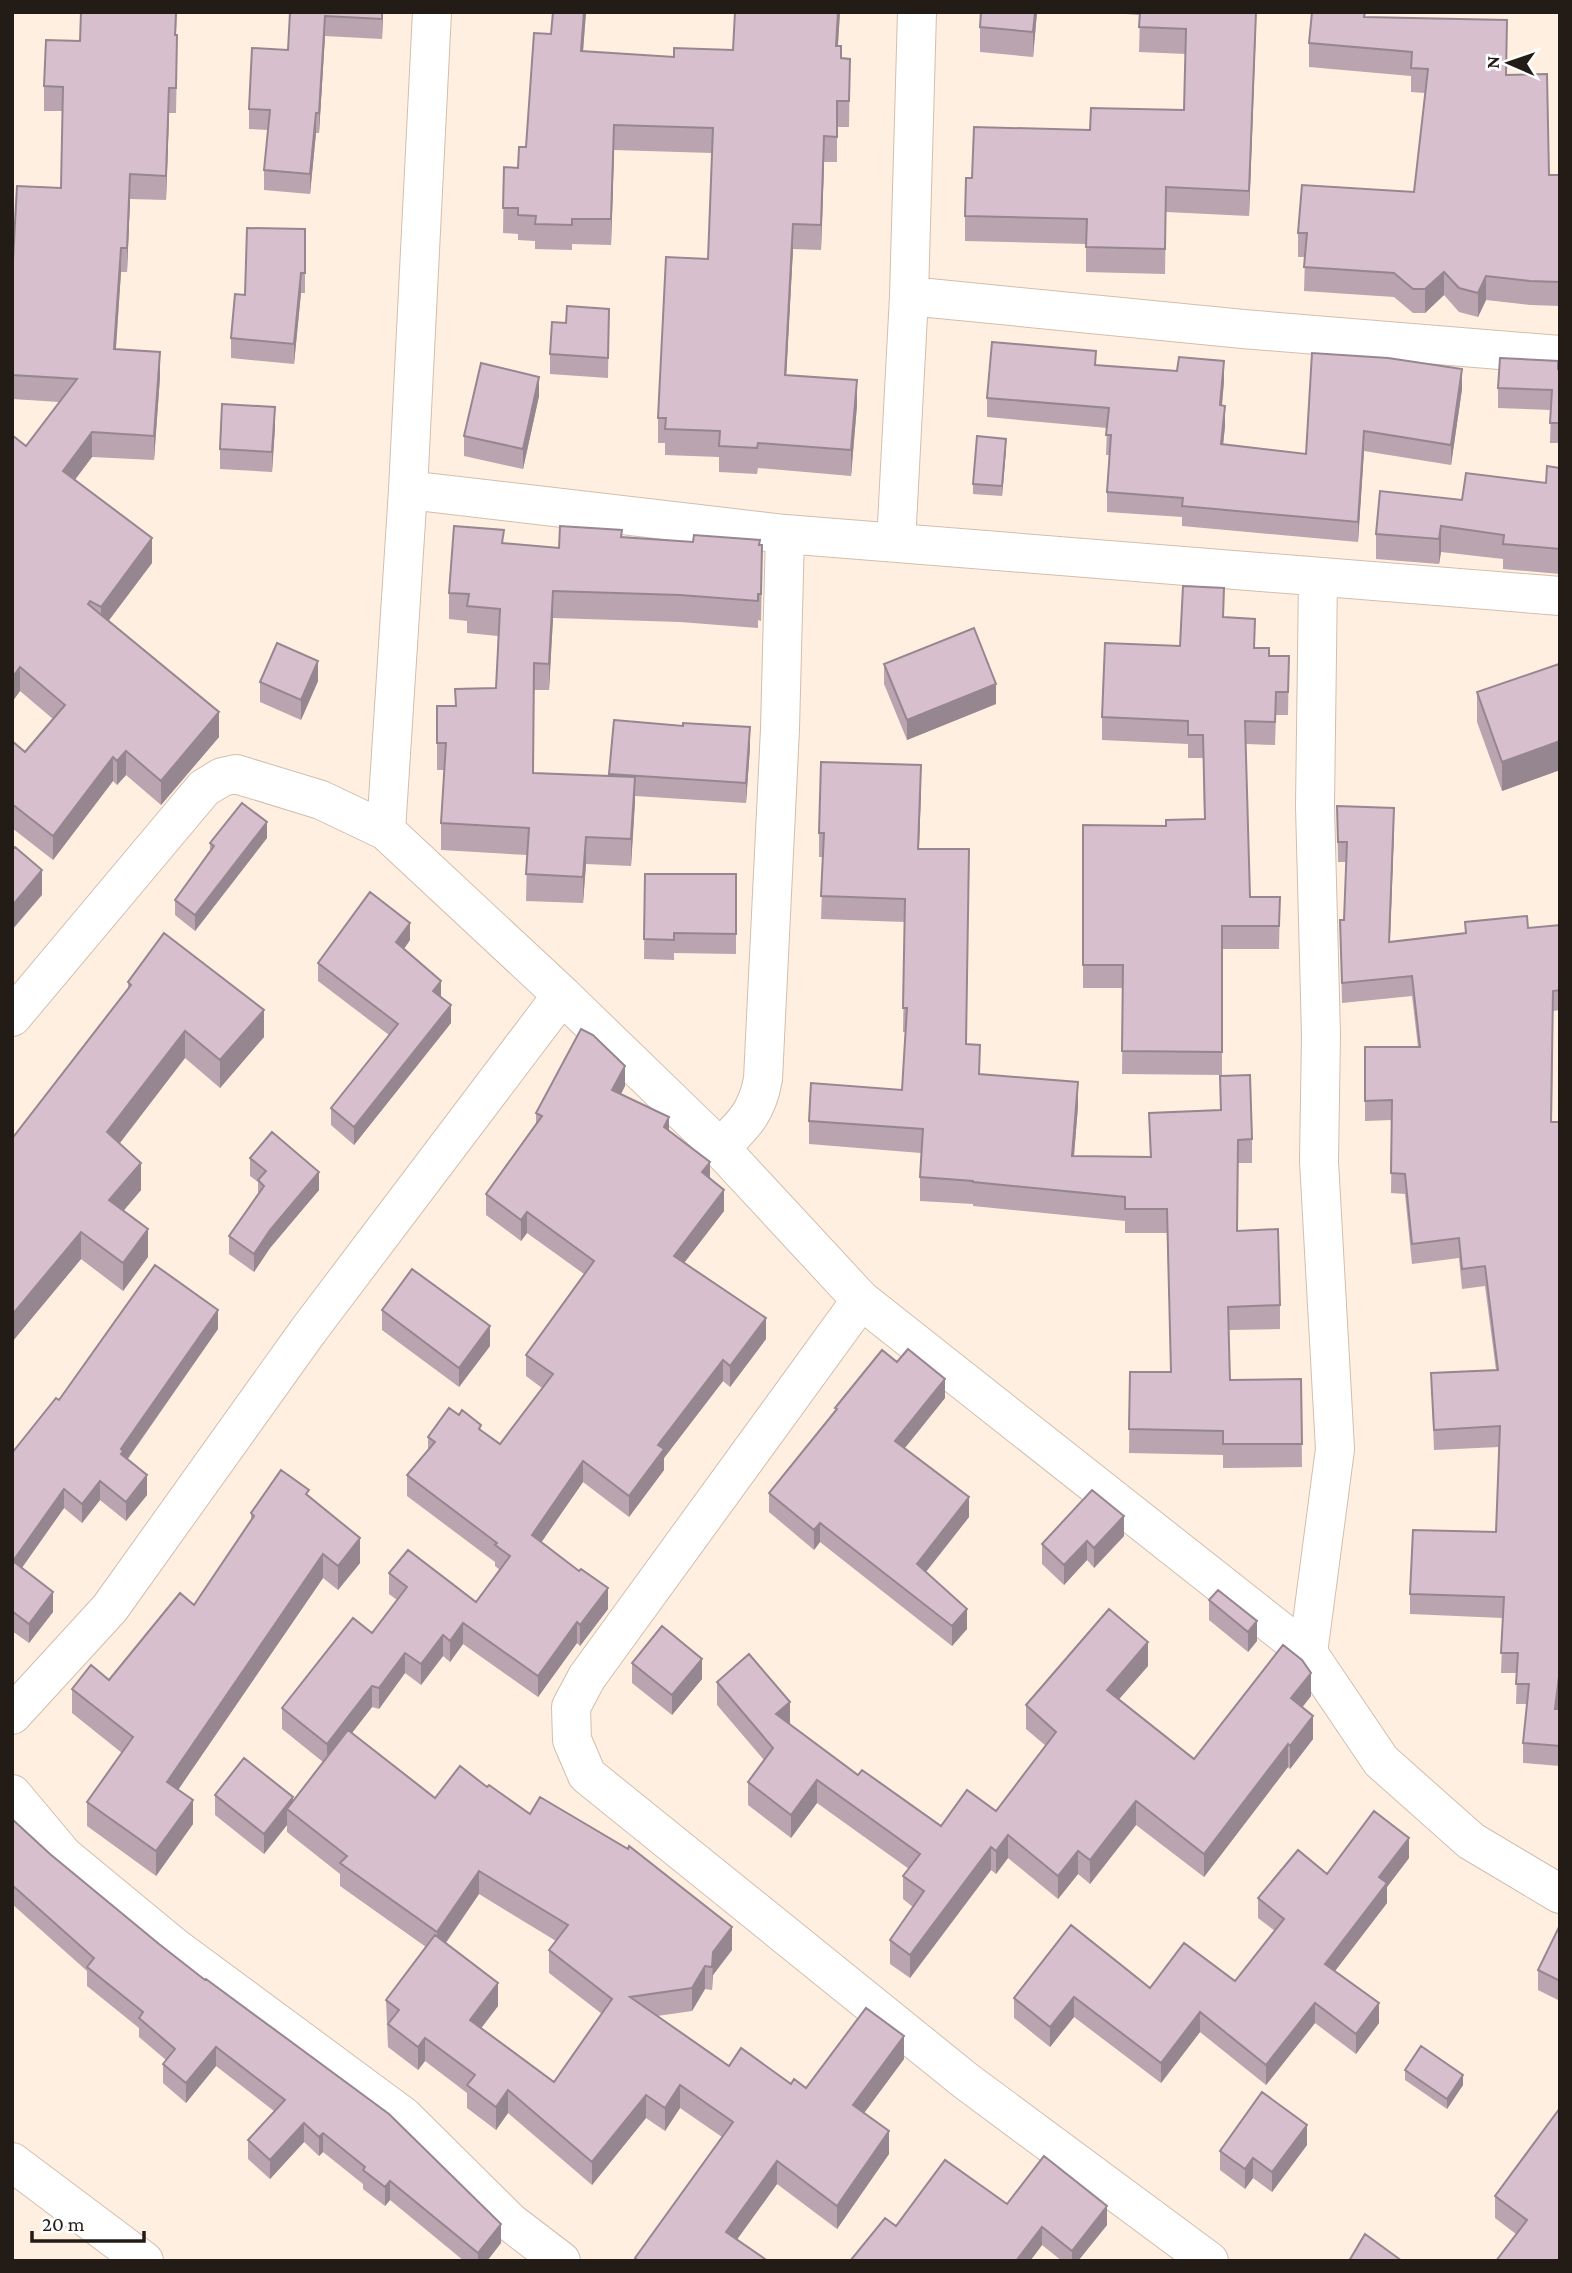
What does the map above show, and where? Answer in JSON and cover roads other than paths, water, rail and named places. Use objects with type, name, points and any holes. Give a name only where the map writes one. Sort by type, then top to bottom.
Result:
[{"type":"street","points":[[386,831],[408,490],[432,12]]},
{"type":"street","points":[[896,543],[909,296],[917,12]]},
{"type":"street","points":[[909,296],[1244,329],[1560,355]]},
{"type":"street","points":[[408,490],[785,534],[1560,596]]},
{"type":"street","points":[[720,1148],[749,1118],[760,1100],[763,1079],[779,742],[785,534]]},
{"type":"street","points":[[1308,1653],[1335,1449],[1320,1161],[1321,1035],[1315,806],[1318,578]]},
{"type":"street","points":[[12,1017],[167,830],[205,788],[222,777],[236,774],[321,800],[386,831],[562,995],[720,1148],[861,1300],[1308,1653],[1381,1761],[1471,1841],[1560,1894]]},
{"type":"street","points":[[12,1715],[110,1608],[308,1331],[562,995]]},
{"type":"street","points":[[861,1300],[587,1677],[571,1707],[572,1740],[587,1775],[966,2081],[1209,2261]]},
{"type":"street","points":[[12,1794],[64,1856],[173,1946],[403,2116],[510,2222],[561,2261]]},
{"type":"street","points":[[12,2162],[144,2261]]}]
